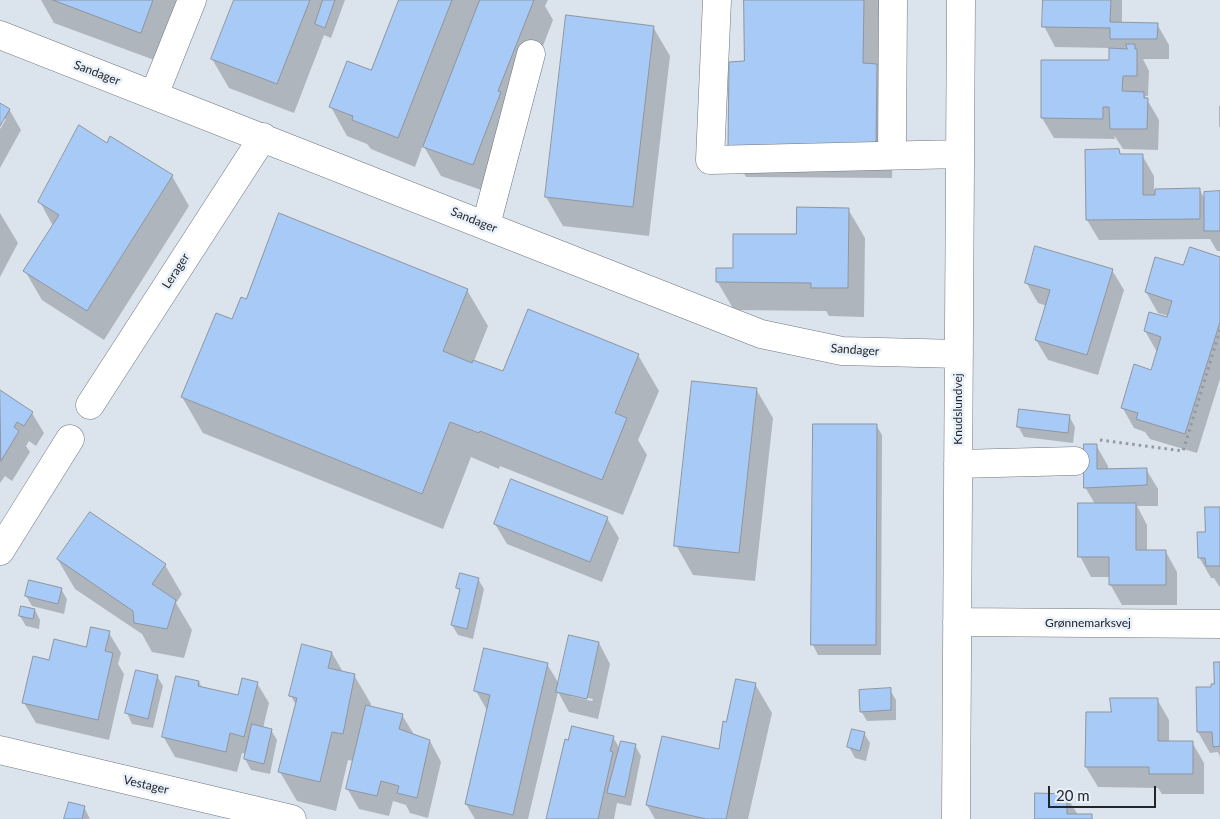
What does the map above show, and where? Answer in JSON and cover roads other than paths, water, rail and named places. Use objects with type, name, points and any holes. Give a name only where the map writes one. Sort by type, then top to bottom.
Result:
[{"type":"street","points":[[154,95],[192,0]]},
{"type":"street","points":[[717,0],[710,160],[960,154]]},
{"type":"street","points":[[892,155],[893,0]]},
{"type":"street","name":"Knudslundvej","points":[[956,819],[961,0]]},
{"type":"street","name":"Sandager","points":[[0,35],[761,334],[842,351],[959,354]]},
{"type":"street","points":[[486,225],[532,54]]},
{"type":"street","name":"Lerager","points":[[90,405],[263,137]]},
{"type":"street","points":[[0,551],[70,439]]},
{"type":"street","points":[[958,464],[1075,461]]},
{"type":"street","name":"Grønnemarksvej","points":[[957,622],[1220,624]]},
{"type":"street","name":"Vestager","points":[[0,750],[292,819]]}]
